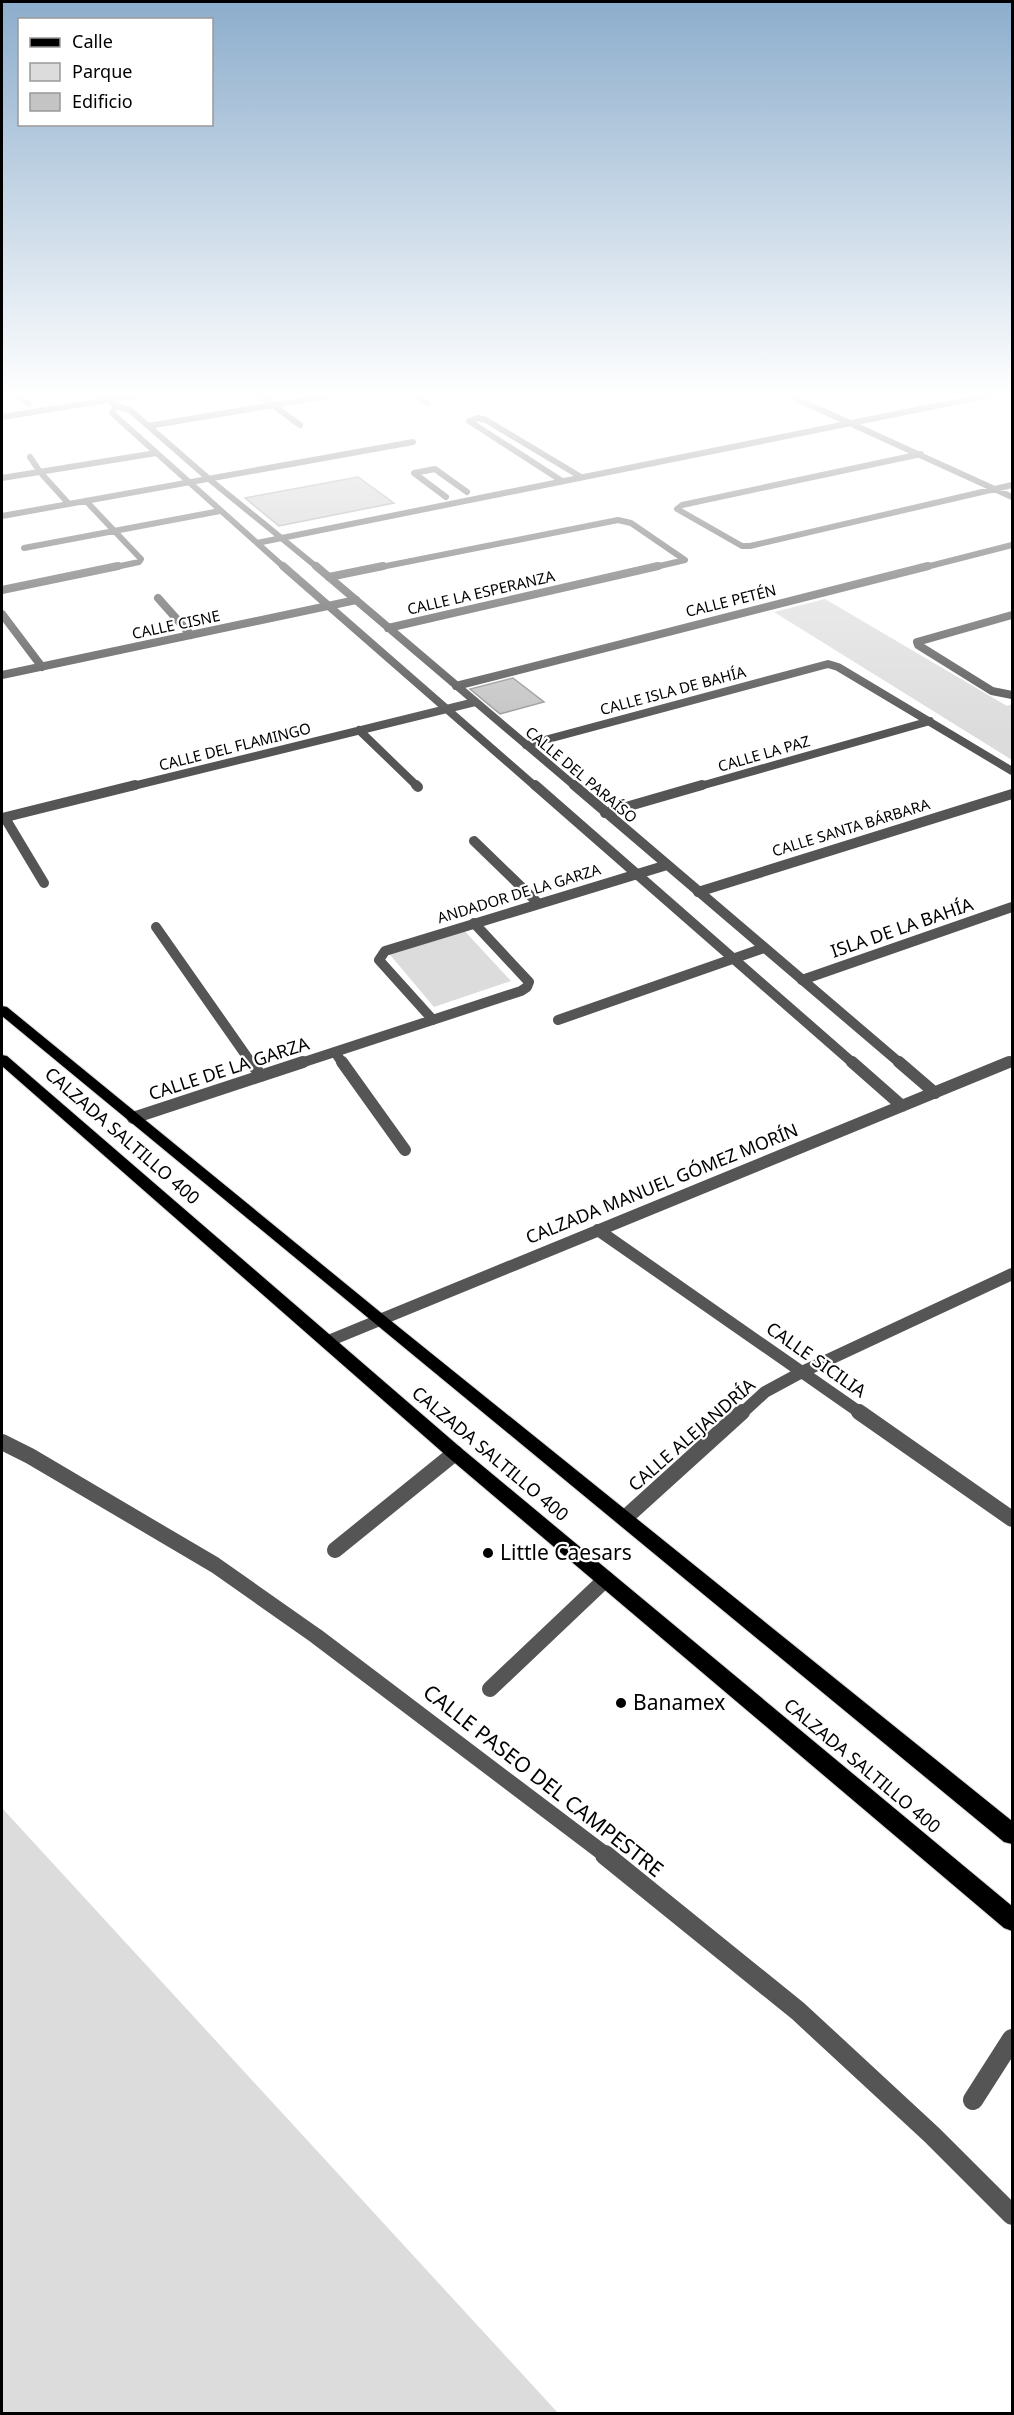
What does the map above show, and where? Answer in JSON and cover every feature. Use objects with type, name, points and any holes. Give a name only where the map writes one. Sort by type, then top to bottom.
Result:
[{"type":"main road","name":"CALZADA SALTILLO 400","points":[[2,1010],[379,1320],[1012,1834]]},
{"type":"main road","name":"CALZADA SALTILLO 400","points":[[2,1059],[455,1453],[1012,1920]]},
{"type":"street","points":[[2,516],[54,507]]},
{"type":"street","points":[[2,590],[140,562],[141,559],[92,507]]},
{"type":"street","points":[[215,507],[254,537],[447,709],[902,1106]]},
{"type":"street","name":"CALLE DEL PARAÍSO","points":[[241,507],[269,531],[284,533],[329,577],[388,628],[935,1093]]},
{"type":"street","points":[[254,537],[425,507]]},
{"type":"street","points":[[683,507],[677,508],[746,546],[918,507]]},
{"type":"street","points":[[332,519],[390,508]]},
{"type":"street","points":[[24,548],[220,511]]},
{"type":"street","name":"CALLE LA ESPERANZA","points":[[329,577],[618,520],[631,523],[684,557],[685,560],[388,628]]},
{"type":"street","name":"CALLE PETÉN","points":[[456,686],[1012,545]]},
{"type":"street","points":[[158,598],[191,635]]},
{"type":"street","name":"CALLE CISNE","points":[[2,675],[356,600]]},
{"type":"street","points":[[2,614],[5,622],[42,667]]},
{"type":"street","points":[[1012,615],[917,642],[918,645],[992,691],[1012,695]]},
{"type":"street","name":"CALLE ISLA DE BAHÍA","points":[[526,745],[828,664],[838,667],[930,721]]},
{"type":"street","name":"CALLE DEL FLAMINGO","points":[[3,818],[475,702]]},
{"type":"street","points":[[930,721],[1012,771]]},
{"type":"street","name":"CALLE LA PAZ","points":[[605,813],[930,721]]},
{"type":"street","points":[[359,730],[418,787]]},
{"type":"street","name":"CALLE SANTA BÁRBARA","points":[[698,892],[1012,794]]},
{"type":"street","points":[[3,818],[44,883]]},
{"type":"street","points":[[474,841],[539,904]]},
{"type":"street","name":"ANDADOR DE LA GARZA","points":[[433,1020],[379,960],[385,951],[667,865]]},
{"type":"street","name":"ISLA DE LA BAHÍA","points":[[802,980],[1012,907]]},
{"type":"street","name":"CALLE DE LA GARZA","points":[[133,1118],[521,992],[529,982],[474,923]]},
{"type":"street","points":[[156,927],[261,1076]]},
{"type":"street","points":[[558,1020],[764,948]]},
{"type":"street","points":[[335,1052],[405,1150]]},
{"type":"street","name":"CALZADA MANUEL GÓMEZ MORÍN","points":[[326,1342],[1012,1061]]},
{"type":"street","name":"CALLE SICILIA","points":[[598,1230],[1012,1519]]},
{"type":"street","name":"CALLE ALEJANDRÍA","points":[[625,1518],[765,1392],[802,1372],[1012,1274]]},
{"type":"street","name":"CALLE PASEO DEL CAMPESTRE","points":[[2,1442],[30,1456],[215,1565],[316,1636],[568,1825],[798,2011],[932,2135],[1012,2215]]},
{"type":"street","points":[[335,1550],[455,1453]]},
{"type":"street","points":[[490,1689],[606,1579]]},
{"type":"street","points":[[973,2100],[1012,2039]]},
{"type":"green space","points":[[825,599],[1007,706],[1012,704],[1012,760],[774,612]]},
{"type":"green space","points":[[460,926],[511,981],[434,1007],[386,950]]},
{"type":"green space","points":[[2,1808],[558,2413],[2,2413]]},
{"type":"building","points":[[256,507],[376,507],[279,526]]},
{"type":"building","points":[[513,678],[544,702],[500,714],[470,689]]},
{"type":"place","name":"Little Caesars","points":[[488,1553]]},
{"type":"place","name":"Banamex","points":[[621,1703]]}]
